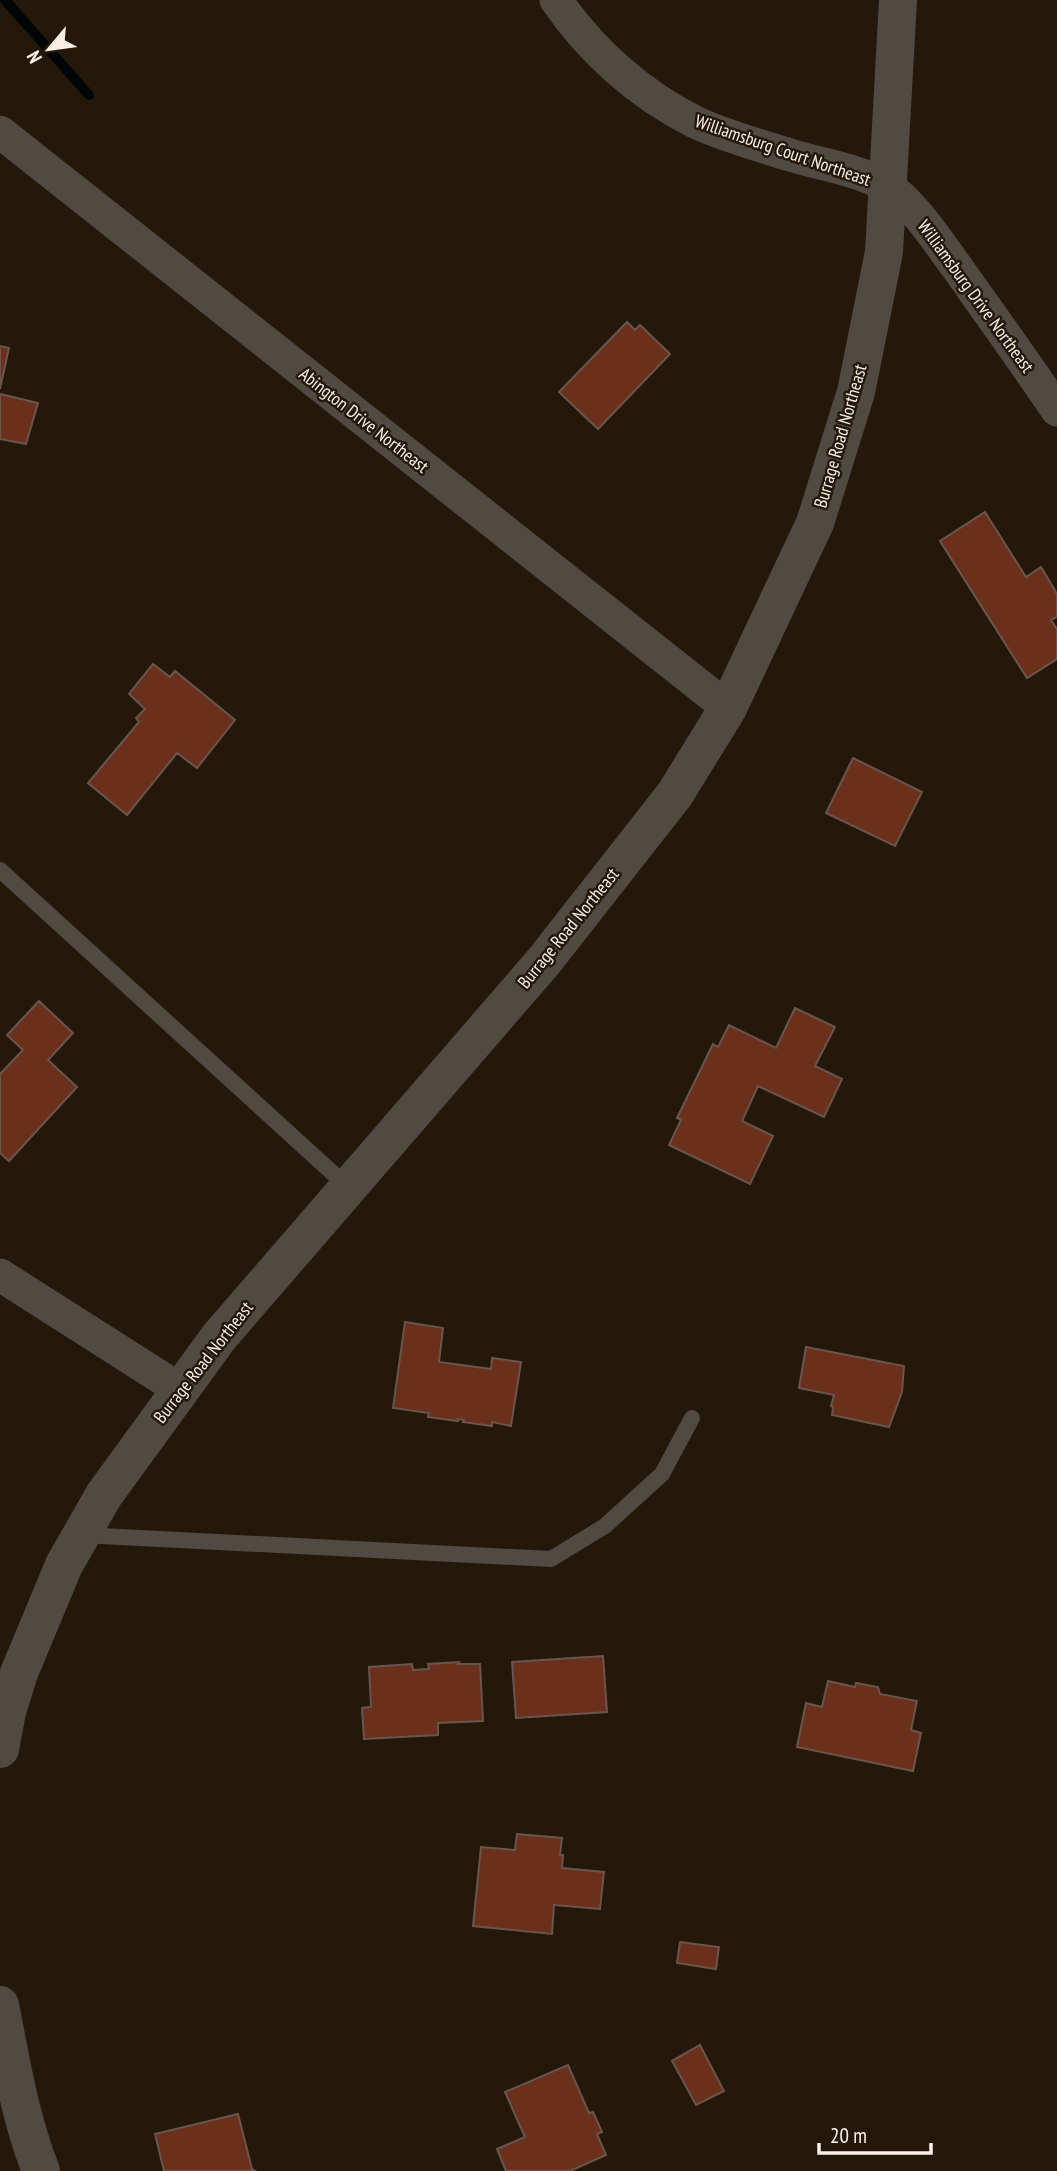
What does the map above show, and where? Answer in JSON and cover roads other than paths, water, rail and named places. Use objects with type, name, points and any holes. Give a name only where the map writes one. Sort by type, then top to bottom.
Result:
[{"type":"street","name":"Williamsburg Court Northeast","points":[[556,0],[608,62],[635,85],[695,122],[790,155],[861,174],[889,187]]},
{"type":"street","name":"Burrage Road Northeast","points":[[0,1749],[6,1712],[19,1673],[64,1565],[104,1495],[219,1337],[544,961],[675,794],[728,708],[815,523],[856,392],[884,252],[898,0]]},
{"type":"street","name":"Abington Drive Northeast","points":[[0,132],[728,708]]},
{"type":"street","name":"Williamsburg Drive Northeast","points":[[889,187],[923,222],[1023,358],[1057,410]]},
{"type":"street","points":[[0,1275],[179,1389]]},
{"type":"street","points":[[0,2005],[21,2109],[41,2171]]},
{"type":"lane","points":[[0,870],[348,1187]]},
{"type":"lane","points":[[81,1535],[551,1559],[605,1526],[662,1474],[692,1418]]},
{"type":"waterway","points":[[5,0],[89,95]]}]
